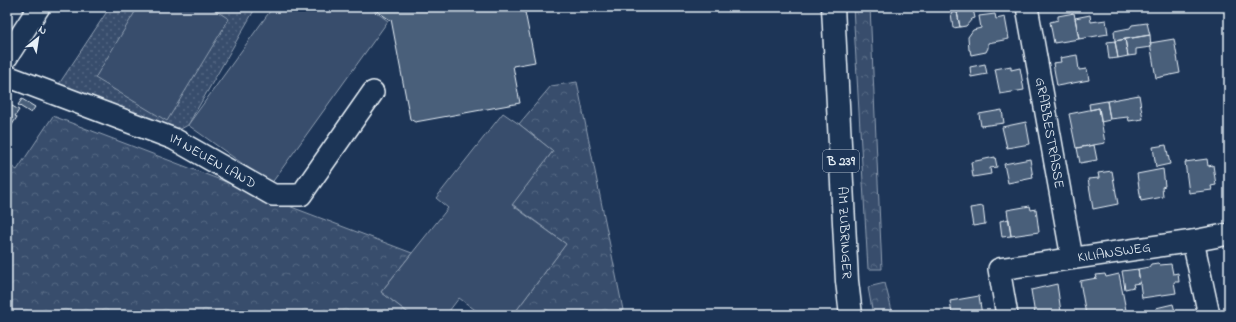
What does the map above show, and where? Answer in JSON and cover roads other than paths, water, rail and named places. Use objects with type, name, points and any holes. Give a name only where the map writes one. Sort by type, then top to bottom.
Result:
[{"type":"main road","name":"AM ZUBRINGER","points":[[833,7],[847,281],[851,315]]},
{"type":"street","points":[[7,57],[39,7]]},
{"type":"street","name":"GRABBESTRASSE","points":[[1026,7],[1072,258]]},
{"type":"street","name":"IM NEUEN LAND","points":[[7,76],[174,139],[274,195],[301,195],[373,92]]},
{"type":"street","name":"KILIANSWEG","points":[[1007,315],[999,268],[1193,241],[1229,234]]},
{"type":"street","points":[[1193,241],[1208,315]]}]
